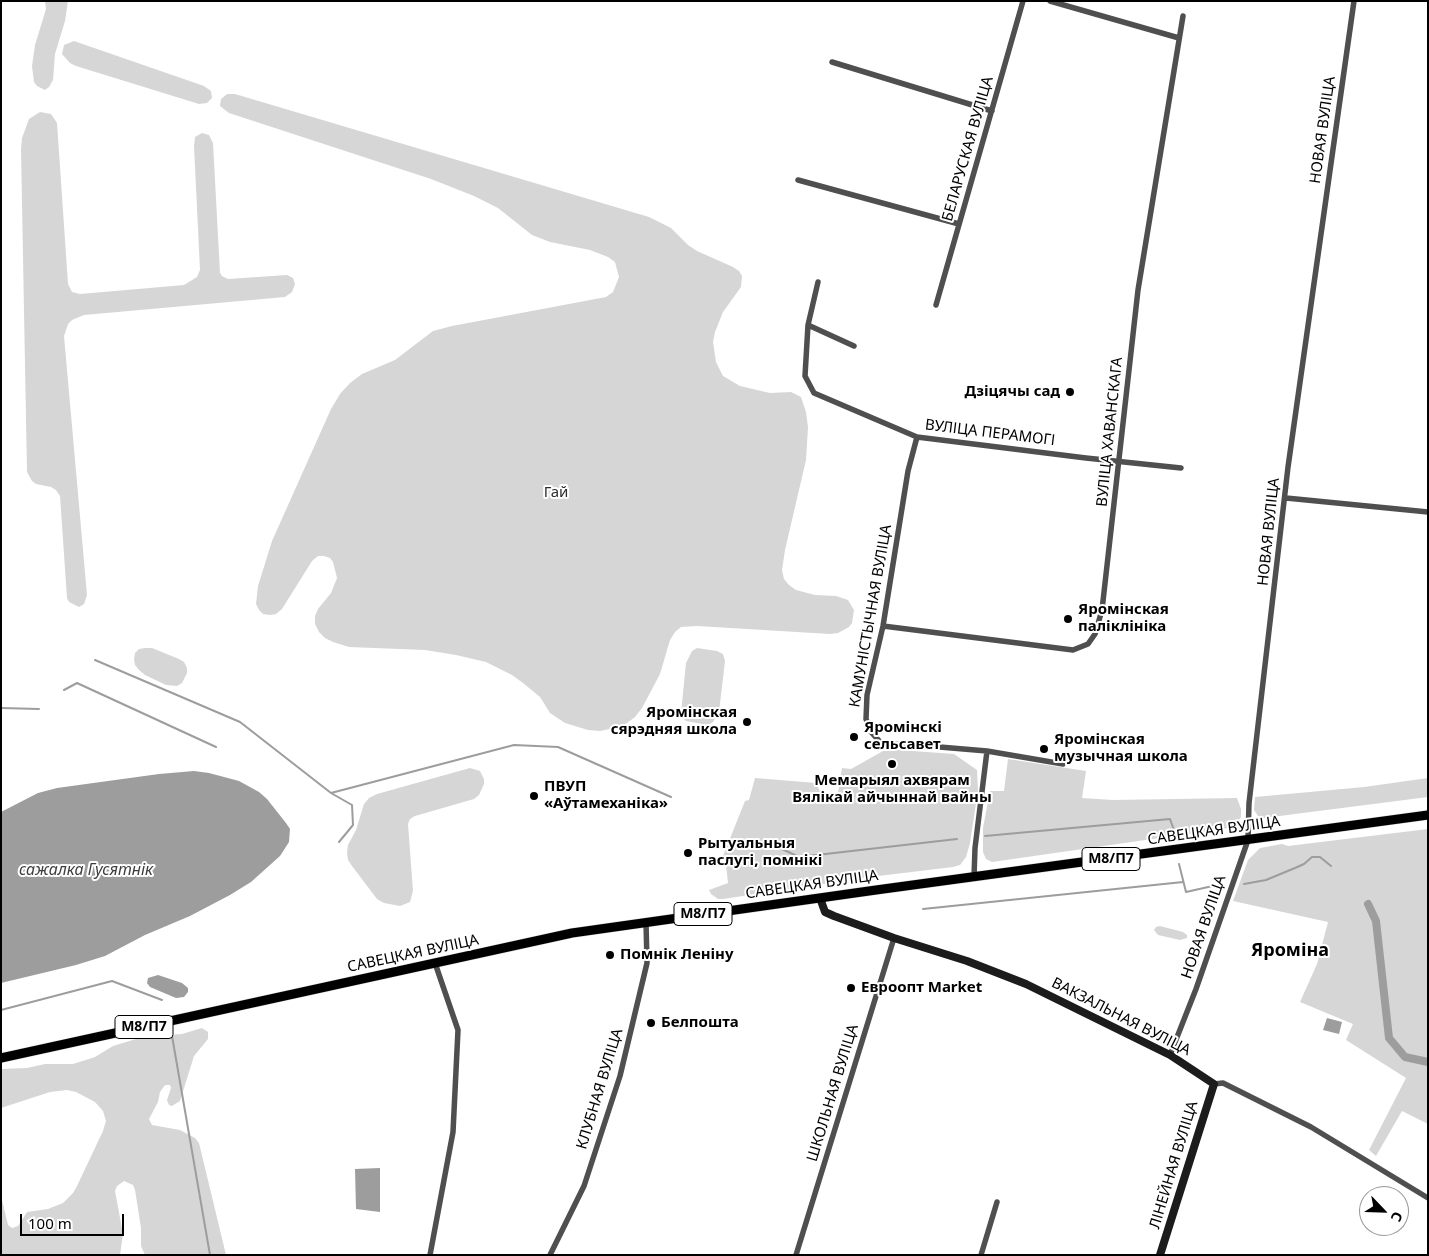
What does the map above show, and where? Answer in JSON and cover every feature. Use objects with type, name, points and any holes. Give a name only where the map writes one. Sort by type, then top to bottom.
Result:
[{"type":"main road","name":"САВЕЦКАЯ ВУЛІЦА","points":[[1,1058],[572,933],[1428,815]]},
{"type":"street","name":"БЕЛАРУСКАЯ ВУЛІЦА","points":[[936,305],[1023,1]]},
{"type":"street","points":[[1050,1],[1180,38]]},
{"type":"street","name":"НОВАЯ ВУЛІЦА","points":[[1170,1055],[1196,989],[1248,840],[1249,803],[1291,448],[1354,1]]},
{"type":"street","name":"ВУЛІЦА ХАВАНСКАГА","points":[[883,626],[1073,650],[1088,644],[1095,634],[1102,610],[1138,290],[1183,16]]},
{"type":"street","points":[[832,62],[992,111]]},
{"type":"street","points":[[798,180],[959,224]]},
{"type":"street","name":"ВУЛІЦА ПЕРАМОГІ","points":[[818,282],[808,325],[805,376],[814,393],[917,437],[1181,468]]},
{"type":"street","points":[[808,325],[854,346]]},
{"type":"street","name":"КАМУНІСТЫЧНАЯ ВУЛІЦА","points":[[917,437],[908,471],[883,626],[867,695],[866,719],[871,732],[882,744],[987,751],[1063,764]]},
{"type":"street","points":[[1286,498],[1428,512]]},
{"type":"street","points":[[974,877],[975,848],[987,751]]},
{"type":"street","name":"ВАКЗАЛЬНАЯ ВУЛІЦА","points":[[820,898],[826,912],[851,924],[967,961],[1026,984],[1170,1055],[1214,1084],[1223,1084],[1312,1127],[1428,1198]]},
{"type":"street","name":"КЛУБНАЯ ВУЛІЦА","points":[[550,1255],[584,1186],[620,1076],[647,964],[646,922]]},
{"type":"street","name":"ШКОЛЬНАЯ ВУЛІЦА","points":[[796,1255],[894,938]]},
{"type":"street","points":[[430,1255],[453,1132],[458,1030],[435,963]]},
{"type":"street","name":"ЛІНЕЙНАЯ ВУЛІЦА","points":[[1160,1255],[1214,1084]]},
{"type":"street","points":[[981,1255],[997,1202]]},
{"type":"green space","points":[[45,1],[68,1],[65,21],[55,54],[53,80],[45,90],[34,82],[32,66],[35,45],[46,9]]},
{"type":"green space","points":[[74,41],[204,86],[211,91],[212,98],[207,103],[199,104],[76,66],[70,63],[62,54],[64,45]]},
{"type":"green space","name":"Гай","points":[[227,94],[235,94],[649,217],[671,228],[697,251],[739,271],[742,276],[741,287],[723,312],[715,332],[713,342],[716,362],[723,376],[740,386],[770,393],[791,392],[801,397],[808,427],[806,460],[782,570],[784,579],[796,590],[815,595],[836,596],[848,600],[854,610],[852,623],[849,627],[838,633],[830,634],[697,626],[681,627],[670,640],[660,674],[642,708],[635,717],[619,727],[600,731],[588,730],[565,723],[550,713],[540,697],[523,683],[512,675],[486,662],[425,650],[349,647],[325,638],[315,624],[315,616],[318,609],[331,593],[337,578],[333,562],[330,558],[318,556],[312,561],[282,609],[276,614],[263,614],[256,604],[258,586],[272,541],[331,409],[340,394],[350,383],[362,374],[395,360],[433,331],[606,297],[613,292],[619,277],[615,262],[608,257],[590,250],[550,242],[532,235],[498,208],[474,196],[431,179],[229,113],[220,106],[221,99]]},
{"type":"green space","points":[[40,112],[51,114],[57,123],[68,284],[72,292],[80,294],[184,285],[197,277],[200,270],[194,146],[195,137],[202,133],[209,135],[213,143],[220,273],[228,279],[287,275],[293,278],[295,284],[292,292],[285,297],[84,315],[72,320],[68,324],[64,336],[87,595],[84,604],[79,607],[69,602],[67,598],[60,496],[51,487],[36,484],[27,472],[21,149],[22,138],[29,119]]},
{"type":"green space","points":[[152,648],[184,662],[187,673],[182,683],[177,686],[166,685],[139,670],[135,665],[135,653],[139,649]]},
{"type":"green space","points":[[697,648],[717,651],[723,654],[725,661],[719,712],[713,722],[708,725],[686,721],[681,713],[686,663],[692,651]]},
{"type":"green space","points":[[899,750],[954,754],[977,770],[978,790],[970,843],[966,857],[960,865],[723,899],[718,899],[711,894],[709,890],[728,883],[726,865],[719,866],[745,801],[749,800],[755,778],[816,783],[821,793],[829,796],[838,793],[842,768],[851,769],[883,751]]},
{"type":"green space","points":[[1008,759],[1086,771],[1082,798],[1113,800],[1237,798],[1241,809],[1241,817],[1236,824],[1229,828],[992,862],[986,859],[983,852],[983,828],[990,791],[1004,791]]},
{"type":"green space","points":[[470,768],[480,771],[484,779],[479,795],[474,799],[410,819],[408,824],[413,891],[410,902],[400,906],[384,903],[377,899],[348,860],[347,853],[348,845],[356,830],[364,804],[369,798],[377,794]]},
{"type":"green space","points":[[1428,778],[1428,797],[1264,818],[1258,816],[1254,810],[1255,797],[1364,787]]},
{"type":"green space","points":[[1428,829],[1428,1124],[1402,1111],[1376,1156],[1369,1150],[1406,1078],[1346,1040],[1353,1024],[1300,1002],[1317,964],[1328,922],[1233,901],[1248,860],[1260,848],[1282,844],[1288,846]]},
{"type":"green space","points":[[1160,926],[1183,932],[1187,935],[1187,938],[1180,940],[1158,935],[1154,930]]},
{"type":"green space","points":[[202,1028],[208,1032],[208,1039],[194,1056],[180,1101],[172,1106],[169,1105],[167,1100],[171,1088],[170,1085],[165,1085],[160,1092],[158,1102],[149,1119],[152,1125],[180,1130],[195,1138],[199,1143],[226,1255],[145,1255],[141,1246],[141,1228],[135,1190],[133,1185],[124,1181],[117,1186],[115,1191],[123,1234],[120,1255],[1,1255],[1,1196],[8,1225],[12,1228],[18,1226],[27,1212],[48,1209],[63,1203],[77,1186],[106,1121],[103,1111],[95,1102],[76,1092],[67,1090],[50,1092],[1,1108],[1,1069],[27,1068],[45,1064],[73,1064],[95,1057],[113,1046],[136,1039],[182,1034]]},
{"type":"water","name":"сажалка Гусятнік","points":[[194,771],[239,781],[259,792],[267,799],[290,829],[289,842],[280,856],[251,882],[230,895],[105,956],[1,983],[1,812],[38,793],[57,788]]},
{"type":"water","points":[[158,975],[182,983],[188,988],[188,992],[184,997],[176,998],[150,987],[147,983],[148,978]]},
{"type":"water","points":[[1327,1018],[1342,1022],[1339,1034],[1323,1030]]},
{"type":"water","points":[[380,1168],[380,1212],[356,1209],[355,1169]]},
{"type":"waterway","points":[[95,660],[240,722],[331,793],[352,805],[353,825],[339,842]]},
{"type":"waterway","points":[[64,690],[77,683],[216,747]]},
{"type":"waterway","points":[[1,708],[39,709]]},
{"type":"waterway","points":[[331,793],[514,745],[558,747],[671,797]]},
{"type":"waterway","points":[[985,836],[1170,819],[1175,833]]},
{"type":"waterway","points":[[765,841],[799,857],[957,839]]},
{"type":"waterway","points":[[1244,884],[1266,880],[1304,864],[1312,857],[1320,857],[1331,866]]},
{"type":"waterway","points":[[1179,864],[1186,892],[1217,885]]},
{"type":"waterway","points":[[923,909],[1183,882]]},
{"type":"waterway","points":[[1368,904],[1376,921],[1389,1038],[1405,1057],[1428,1062]]},
{"type":"waterway","points":[[1,1010],[112,981],[162,1000]]},
{"type":"waterway","points":[[172,1036],[210,1255]]},
{"type":"place","name":"Дзіцячы сад","points":[[1070,392]]},
{"type":"place","name":"Яромінская паліклініка","points":[[1068,619]]},
{"type":"place","name":"Яромінская сярэдняя школа","points":[[747,722]]},
{"type":"place","name":"Яромінскі сельсавет","points":[[854,737]]},
{"type":"place","name":"Яромінская музычная школа","points":[[1044,749]]},
{"type":"place","name":"Мемарыял ахвярам Вялікай айчыннай вайны","points":[[892,764]]},
{"type":"place","name":"ПВУП «Аўтамеханіка»","points":[[534,796]]},
{"type":"place","name":"Рытуальныя паслугі, помнікі","points":[[688,853]]},
{"type":"place","name":"Помнік Леніну","points":[[610,955]]},
{"type":"place","name":"Евроопт Market","points":[[851,988]]},
{"type":"place","name":"Белпошта","points":[[651,1023]]},
{"type":"district","name":"Яроміна","points":[[1290,951]]}]
